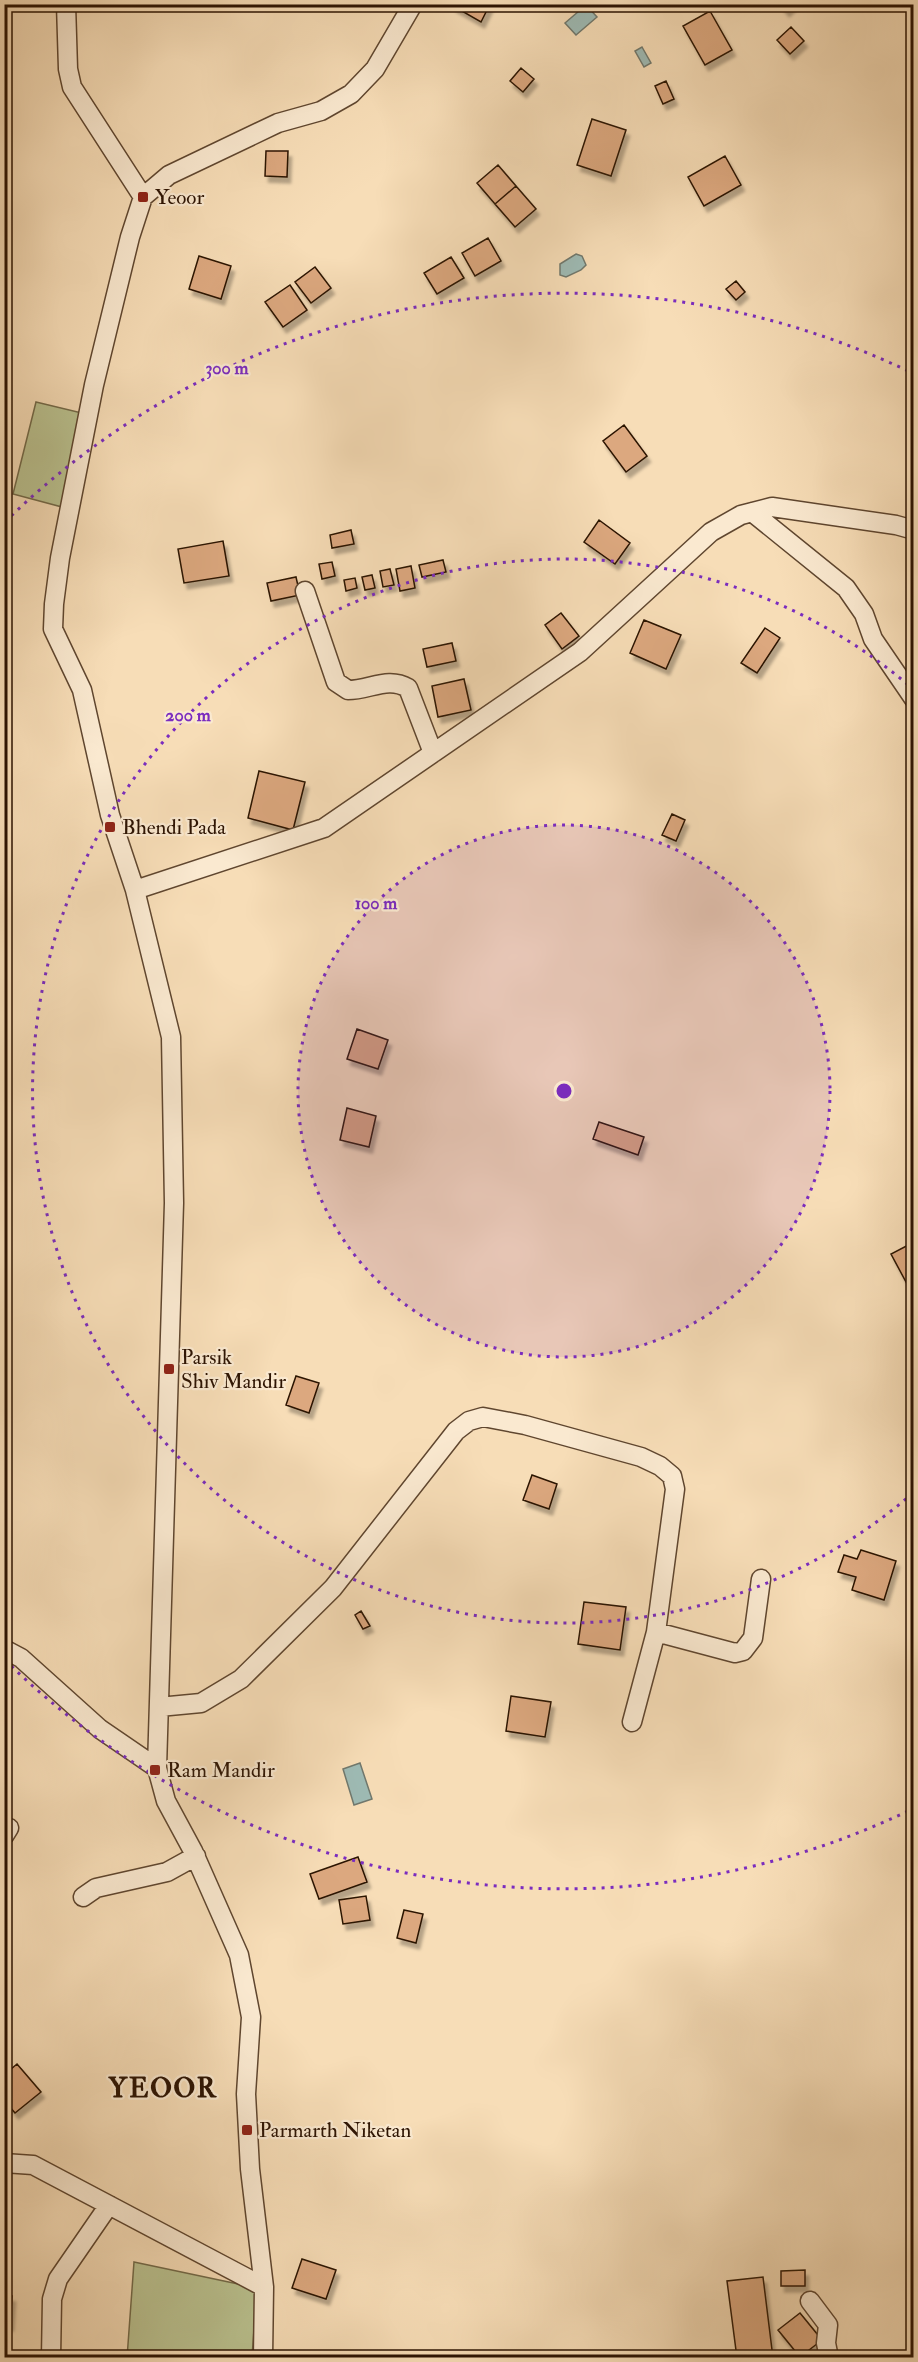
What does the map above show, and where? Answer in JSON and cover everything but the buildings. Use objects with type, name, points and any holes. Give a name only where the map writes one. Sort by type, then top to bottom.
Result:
[{"type":"street","points":[[66,4],[68,69],[72,87],[143,197]]},
{"type":"street","points":[[263,2358],[264,2287],[250,2169],[246,2094],[251,2017],[239,1955],[196,1856],[166,1801],[157,1768],[174,1203],[171,1037],[135,890],[110,815],[82,690],[53,629],[54,604],[60,558],[94,385],[130,237],[143,197],[169,175],[278,123],[321,111],[351,94],[375,69],[413,4]]},
{"type":"street","points":[[135,890],[324,828],[580,652],[711,532],[741,515],[772,507],[896,525],[914,530]]},
{"type":"street","points":[[752,512],[846,588],[864,614],[873,639],[914,699]]},
{"type":"street","points":[[305,591],[336,682],[348,690],[390,682],[399,683],[408,688],[433,753]]},
{"type":"street","points":[[159,1707],[201,1702],[241,1679],[333,1588],[456,1431],[469,1421],[483,1417],[525,1425],[641,1457],[660,1466],[672,1476],[675,1488],[656,1632],[632,1722]]},
{"type":"street","points":[[656,1632],[735,1653],[743,1651],[753,1638],[760,1579]]},
{"type":"street","points":[[4,1649],[21,1658],[100,1729],[157,1768]]},
{"type":"street","points":[[83,1897],[96,1888],[167,1872],[196,1856]]},
{"type":"street","points":[[4,2163],[33,2165],[264,2287]]},
{"type":"street","points":[[51,2358],[52,2299],[58,2279],[109,2205]]},
{"type":"street","points":[[810,2301],[828,2325],[826,2343],[829,2358]]},
{"type":"green space","points":[[36,402],[86,414],[62,507],[13,494]]},
{"type":"green space","points":[[134,2262],[257,2288],[252,2357],[127,2358]]},
{"type":"water","points":[[586,5],[597,17],[576,35],[565,23]]},
{"type":"water","points":[[642,47],[651,63],[644,67],[635,51]]},
{"type":"water","points":[[576,254],[582,256],[586,265],[566,277],[560,275],[560,264]]},
{"type":"water","points":[[360,1763],[372,1799],[354,1805],[343,1769]]},
{"type":"place","name":"Yeoor","points":[[143,197]]},
{"type":"place","name":"Bhendi Pada","points":[[110,827]]},
{"type":"place","name":"Parsik Shiv Mandir","points":[[169,1369]]},
{"type":"place","name":"Ram Mandir","points":[[155,1770]]},
{"type":"place","name":"Parmarth Niketan","points":[[247,2130]]},
{"type":"district","name":"YEOOR","points":[[163,2088]]}]
